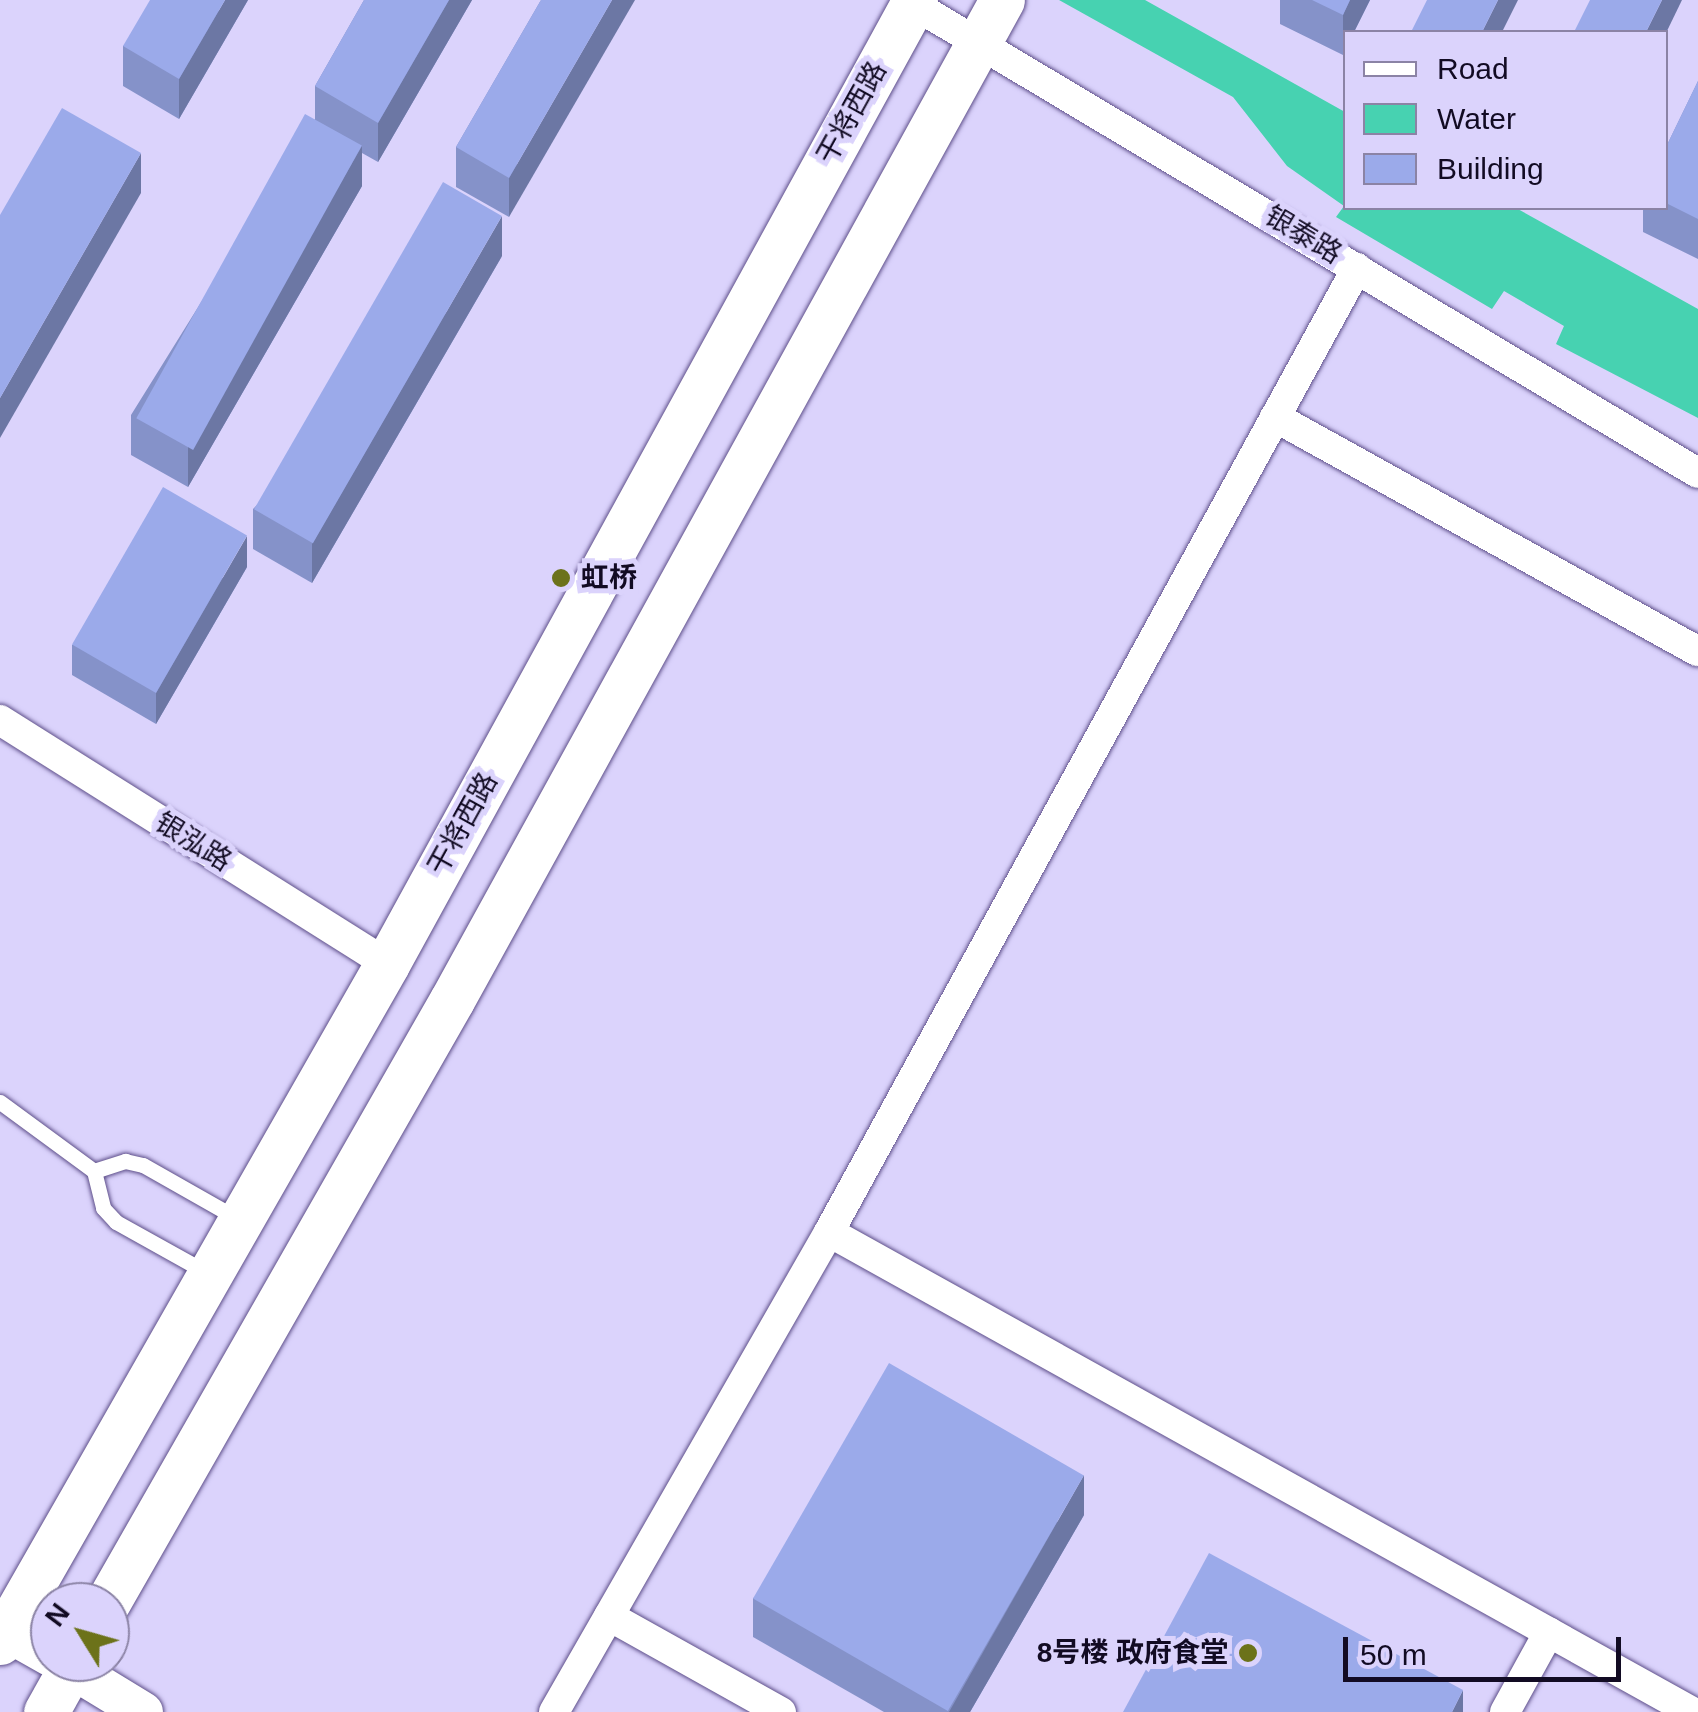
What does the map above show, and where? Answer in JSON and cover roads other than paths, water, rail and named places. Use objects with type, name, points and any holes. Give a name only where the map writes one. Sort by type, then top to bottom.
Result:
[{"type":"main road","points":[[119,1582],[452,1000],[1002,0]]},
{"type":"main road","name":"干将西路","points":[[3,1636],[387,964],[911,1]]},
{"type":"main road","points":[[46,1712],[57,1682]]},
{"type":"street","name":"银泰路","points":[[911,1],[1698,473]]},
{"type":"street","points":[[554,1712],[829,1232],[1357,268]]},
{"type":"street","points":[[1275,418],[1698,650]]},
{"type":"street","name":"银泓路","points":[[0,720],[387,964]]},
{"type":"street","points":[[829,1232],[1692,1712]]},
{"type":"street","points":[[609,1616],[780,1712]]},
{"type":"street","points":[[1505,1712],[1549,1632]]},
{"type":"street","points":[[3,1636],[30,1648]]},
{"type":"street","points":[[96,1682],[143,1712]]},
{"type":"lane","points":[[0,1102],[94,1170],[102,1208],[116,1222],[210,1274]]},
{"type":"lane","points":[[94,1170],[125,1161],[142,1166],[240,1220]]},
{"type":"water","points":[[1059,0],[1145,0],[1343,111],[1343,205],[1287,166],[1233,97]]},
{"type":"water","points":[[1343,207],[1520,210],[1698,309],[1698,418],[1556,344],[1564,326],[1504,291],[1492,309],[1336,217]]},
{"type":"place","name":"虹桥","points":[[561,578]]},
{"type":"place","name":"8号楼 政府食堂","points":[[1248,1653]]}]
